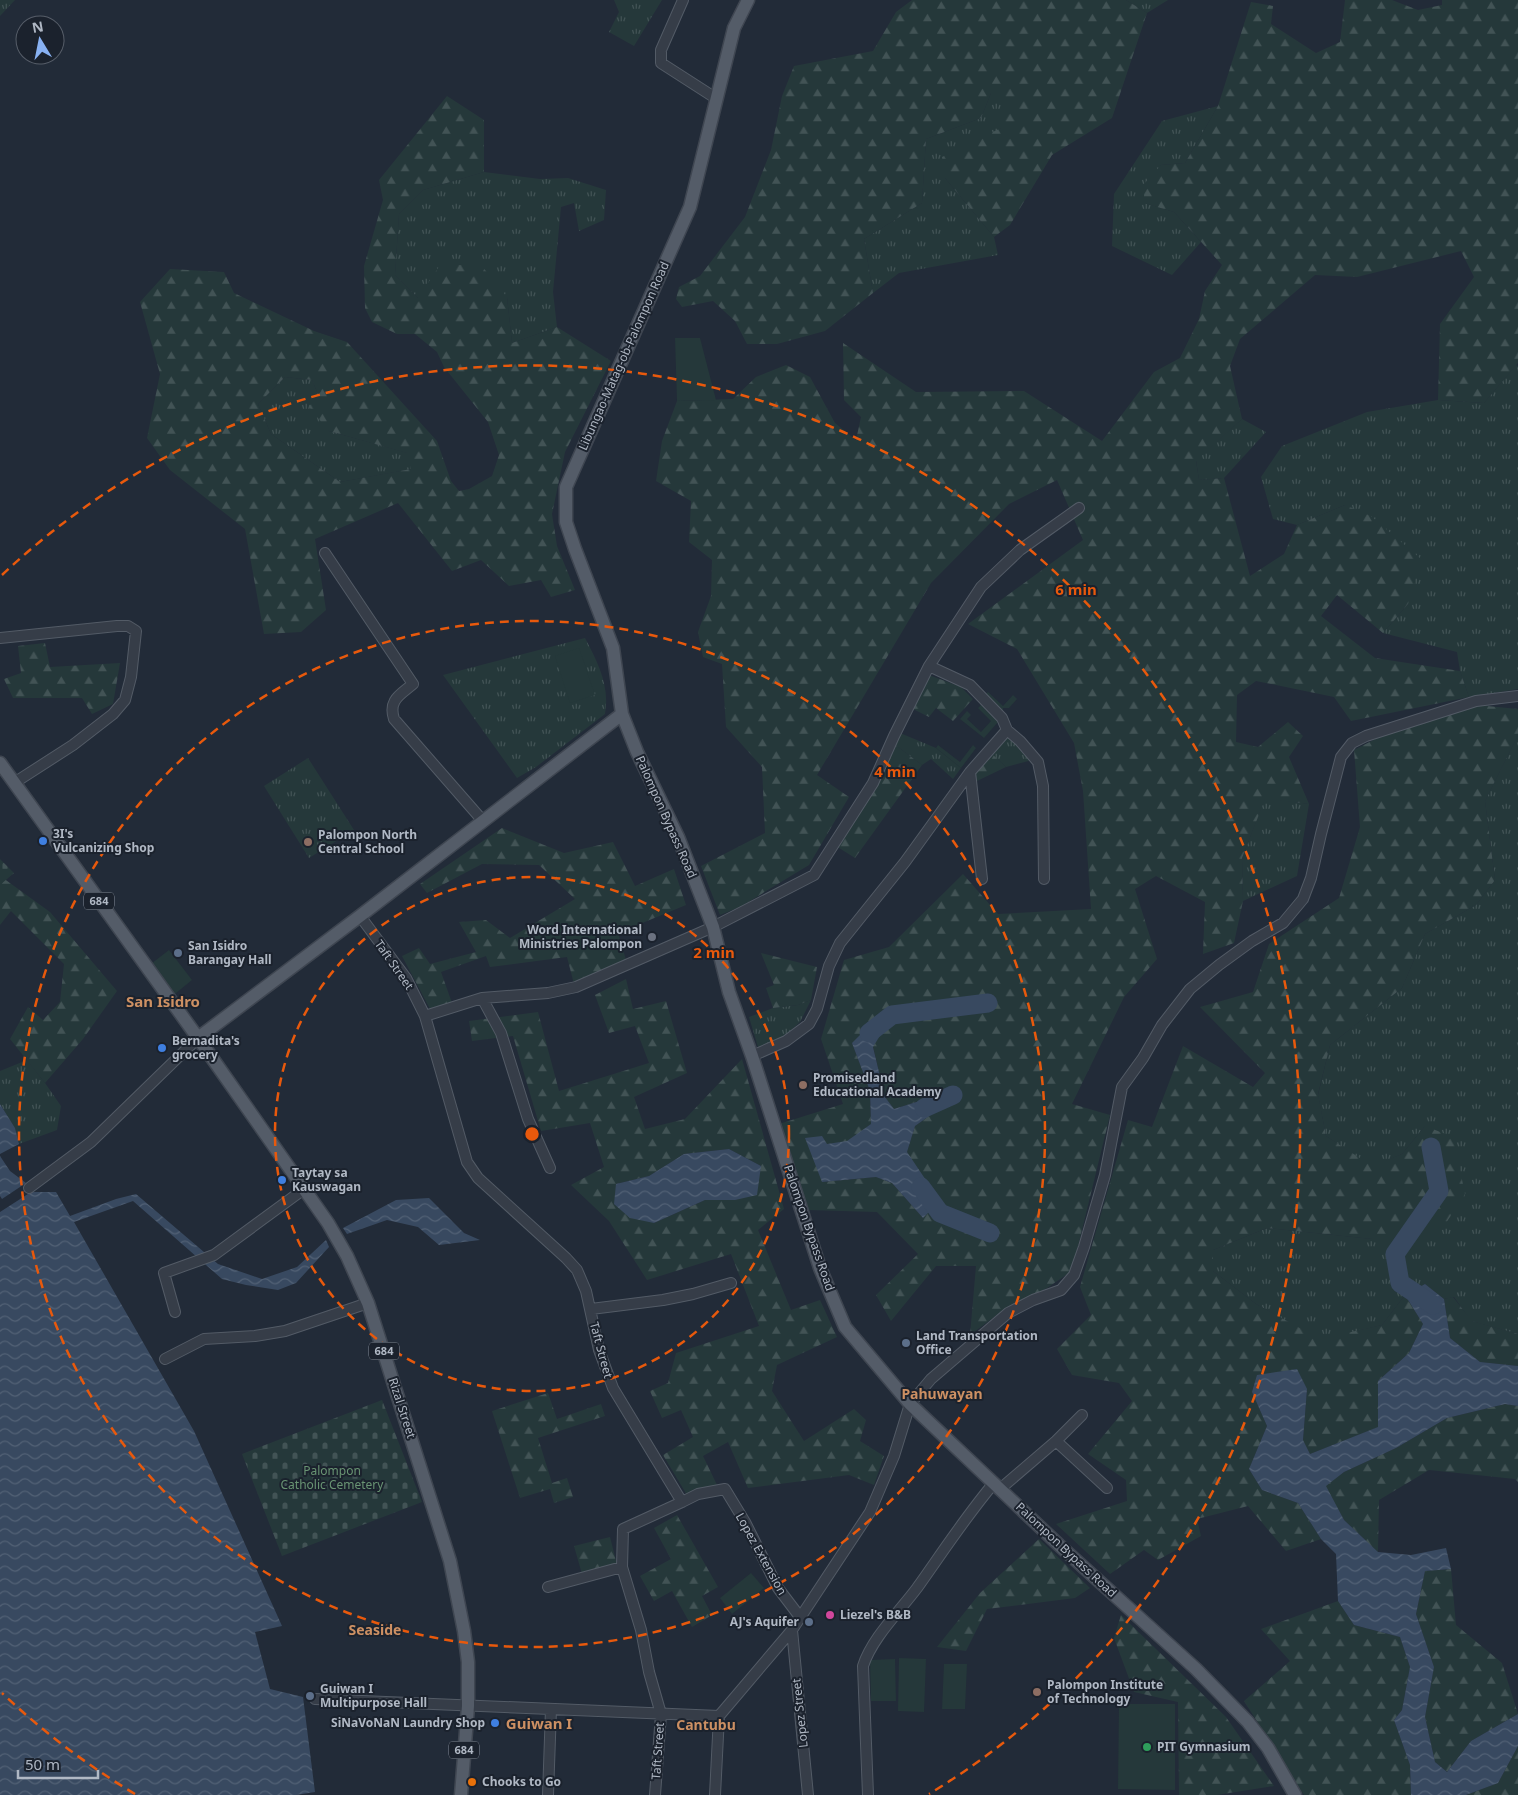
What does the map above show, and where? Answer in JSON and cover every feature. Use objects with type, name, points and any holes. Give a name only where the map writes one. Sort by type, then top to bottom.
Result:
[{"type":"main road","name":"Libungao-Matag-ob-Palompon Road","points":[[622,714],[613,648],[566,522],[566,487],[690,207],[734,28],[748,0]]},
{"type":"main road","points":[[198,1038],[622,714]]},
{"type":"main road","name":"Palompon Bypass Road","points":[[622,714],[678,838],[712,928],[729,992],[752,1056],[820,1268],[845,1327],[910,1404],[1182,1656],[1248,1722],[1268,1748],[1295,1795]]},
{"type":"main road","name":"684","points":[[0,763],[198,1038]]},
{"type":"main road","name":"Rizal Street","points":[[198,1038],[328,1223],[347,1256],[368,1303],[450,1561],[464,1631],[468,1662],[468,1706],[461,1795]]},
{"type":"street","points":[[684,0],[662,50],[661,63],[717,99]]},
{"type":"street","points":[[425,1016],[482,998],[548,993],[576,987],[712,928],[814,875],[873,783],[929,666],[981,587],[1020,550],[1079,508]]},
{"type":"street","points":[[325,553],[413,684],[395,700],[391,710],[394,720],[484,821]]},
{"type":"street","points":[[0,638],[117,626],[128,626],[136,631],[131,677],[125,700],[113,714],[73,745],[14,783]]},
{"type":"street","points":[[929,666],[970,685],[1002,718],[1006,730],[1020,741],[1038,762],[1043,786],[1044,879]]},
{"type":"street","points":[[716,1795],[719,1716],[792,1630],[870,1512],[894,1456],[910,1404],[931,1379],[1008,1313],[1033,1300],[1061,1290],[1074,1275],[1084,1248],[1105,1175],[1122,1088],[1162,1024],[1190,990],[1219,965],[1252,941],[1283,923],[1302,899],[1311,878],[1341,757],[1352,743],[1366,736],[1476,701],[1518,696]]},
{"type":"street","points":[[752,1056],[786,1041],[809,1024],[817,1009],[829,966],[840,943],[905,862],[970,772],[1006,730]]},
{"type":"street","points":[[970,772],[982,879]]},
{"type":"street","name":"Taft Street","points":[[360,916],[406,978],[425,1016],[467,1162],[478,1178],[577,1270],[586,1291],[599,1350],[613,1388],[682,1502],[623,1529],[622,1568],[641,1630],[649,1672],[661,1714],[656,1795]]},
{"type":"street","points":[[482,998],[501,1033],[528,1120],[550,1168]]},
{"type":"street","points":[[29,1188],[91,1142],[198,1038]]},
{"type":"street","points":[[175,1312],[164,1274],[214,1255],[304,1189]]},
{"type":"street","points":[[591,1309],[662,1300],[693,1294],[731,1283]]},
{"type":"street","points":[[165,1359],[204,1339],[255,1336],[285,1331],[368,1303]]},
{"type":"street","points":[[868,1795],[863,1666],[867,1652],[978,1502],[1056,1441],[1082,1416]]},
{"type":"street","points":[[1056,1441],[1107,1488]]},
{"type":"street","name":"Lopez Extension","points":[[682,1502],[698,1494],[725,1489],[745,1522],[778,1588],[800,1617]]},
{"type":"street","points":[[548,1587],[622,1568]]},
{"type":"street","name":"Lopez Street","points":[[792,1630],[808,1795]]},
{"type":"street","points":[[315,1699],[719,1716]]},
{"type":"street","points":[[548,1795],[551,1709]]},
{"type":"green space","points":[[0,0],[15,0],[0,16]]},
{"type":"green space","points":[[614,0],[662,0],[634,46],[609,32],[619,12]]},
{"type":"green space","points":[[912,0],[1126,0],[1147,13],[1112,118],[1052,155],[1010,225],[994,237],[945,178],[942,157],[1001,128],[1001,93],[991,93],[981,118],[926,139],[922,203],[864,239],[873,293],[825,331],[777,344],[747,344],[735,321],[713,301],[682,307],[676,299],[679,287],[700,276],[745,217],[771,150],[782,96],[794,66],[873,51],[896,12]]},
{"type":"green space","points":[[1126,0],[1168,0],[1147,13]]},
{"type":"green space","points":[[1345,0],[1392,0],[1418,10],[1442,5],[1442,0],[1518,0],[1518,363],[1484,403],[1438,400],[1440,324],[1474,277],[1461,251],[1357,277],[1315,275],[1240,339],[1230,366],[1242,419],[1196,461],[1199,480],[1224,478],[1250,576],[1284,554],[1297,525],[1345,505],[1371,516],[1421,559],[1408,604],[1383,633],[1337,595],[1321,616],[1375,658],[1460,671],[1469,697],[1351,721],[1334,697],[1256,681],[1237,695],[1236,742],[1258,747],[1288,722],[1303,736],[1289,757],[1309,804],[1265,799],[1242,858],[1243,901],[1234,943],[1203,954],[1205,902],[1156,876],[1135,889],[1157,959],[1124,997],[1072,1104],[1110,1115],[1072,1271],[1047,1288],[997,1315],[970,1335],[976,1266],[936,1266],[891,1321],[876,1295],[918,1254],[877,1212],[808,1210],[779,1124],[843,1104],[821,1039],[844,960],[889,947],[963,874],[998,914],[1091,909],[1083,791],[1074,743],[1017,649],[968,624],[1083,540],[1057,480],[1009,504],[931,583],[817,775],[849,797],[809,865],[740,907],[720,915],[701,866],[765,833],[762,767],[726,727],[722,664],[703,657],[698,632],[711,596],[712,560],[689,542],[691,501],[656,481],[662,441],[677,401],[733,399],[756,377],[786,365],[810,377],[835,423],[856,440],[861,417],[844,400],[843,343],[916,392],[1024,391],[1102,441],[1154,372],[1180,358],[1199,319],[1205,291],[1222,265],[1174,212],[1144,203],[1144,184],[1161,165],[1185,163],[1218,106],[1251,2],[1273,6],[1271,24],[1316,53],[1340,42]],"holes":[[[909,1009],[911,1017],[884,1029],[873,1046],[885,1097],[894,1109],[945,1093],[949,1102],[915,1126],[907,1152],[923,1218],[892,1183],[876,1177],[822,1182],[827,1144],[847,1142],[871,1124],[870,1091],[852,1043]]]},
{"type":"green space","points":[[991,93],[1002,93],[1001,128],[945,178],[994,237],[998,255],[899,273],[873,293],[864,239],[922,203],[926,139],[981,118]]},
{"type":"green space","points":[[447,96],[484,120],[484,172],[423,190],[399,214],[395,275],[418,298],[440,265],[481,265],[507,297],[512,343],[557,327],[611,361],[565,452],[552,514],[557,546],[575,590],[551,597],[541,580],[509,586],[481,560],[452,571],[398,503],[315,539],[326,610],[301,632],[264,634],[245,529],[170,470],[147,438],[160,374],[140,302],[170,269],[224,272],[234,293],[314,331],[347,342],[437,441],[451,481],[459,491],[469,489],[492,476],[499,455],[488,422],[444,367],[437,352],[415,334],[397,334],[372,322],[365,308],[364,266],[383,200],[379,180]],"holes":[[[285,377],[312,380],[318,394],[309,407],[329,431],[407,453],[411,469],[340,482],[271,434],[258,404]]]},
{"type":"green space","points":[[1218,106],[1185,163],[1161,165],[1145,203],[1174,212],[1201,242],[1172,275],[1112,246],[1114,194],[1162,121]]},
{"type":"green space","points":[[484,172],[540,179],[568,178],[606,190],[604,220],[579,231],[574,203],[561,207],[553,292],[557,327],[512,343],[507,297],[418,298],[395,275],[399,214],[423,190]]},
{"type":"green space","points":[[675,338],[700,338],[716,400],[677,401]]},
{"type":"green space","points":[[1516,365],[1518,366],[1518,689],[1469,697],[1460,671],[1457,652],[1383,633],[1408,604],[1345,505],[1297,525],[1273,519],[1261,477],[1282,446],[1367,412],[1438,400],[1484,403]]},
{"type":"green space","points":[[285,377],[312,380],[329,431],[408,453],[412,469],[340,482],[271,434],[258,404]]},
{"type":"green space","points":[[1242,419],[1266,432],[1224,478],[1199,480],[1196,460]]},
{"type":"green space","points":[[585,638],[602,675],[606,694],[605,714],[536,767],[517,778],[443,675]]},
{"type":"green space","points":[[45,643],[50,667],[120,663],[113,704],[92,714],[82,698],[13,698],[4,679],[21,673],[18,646]]},
{"type":"green space","points":[[579,648],[595,695],[570,703],[555,656]]},
{"type":"green space","points":[[929,675],[961,687],[973,699],[953,721],[936,708],[929,717],[911,708]]},
{"type":"green space","points":[[988,692],[1003,706],[1013,695],[1017,699],[1009,708],[1003,708],[1003,711],[986,694]]},
{"type":"green space","points":[[981,705],[998,722],[984,738],[960,719],[967,711],[971,715],[967,719],[981,732],[991,721],[978,708]]},
{"type":"green space","points":[[1477,705],[1518,709],[1518,735],[1485,801],[1495,880],[1476,905],[1425,934],[1402,988],[1330,1045],[1318,1094],[1326,1136],[1372,1166],[1402,1154],[1425,1126],[1453,1137],[1465,1194],[1446,1223],[1372,1239],[1267,1228],[1213,1250],[1213,1271],[1256,1304],[1320,1339],[1382,1325],[1405,1295],[1423,1324],[1409,1353],[1378,1381],[1379,1427],[1310,1454],[1303,1441],[1307,1389],[1252,1392],[1267,1426],[1249,1469],[1262,1490],[1298,1503],[1321,1539],[1286,1551],[1248,1506],[1197,1519],[1201,1536],[1158,1560],[1144,1550],[1110,1574],[1056,1524],[1127,1501],[1126,1480],[1088,1454],[1132,1401],[1119,1383],[1072,1375],[1057,1349],[1091,1315],[1080,1287],[1128,1120],[1152,1127],[1183,1046],[1253,1087],[1265,1073],[1200,1007],[1253,992],[1269,944],[1339,898],[1360,827],[1354,750],[1397,728]]},
{"type":"green space","points":[[900,733],[936,748],[961,768],[953,779],[931,759],[922,765],[894,744]]},
{"type":"green space","points":[[1518,735],[1518,1334],[1471,1321],[1454,1297],[1444,1299],[1425,1284],[1405,1295],[1382,1325],[1320,1340],[1256,1304],[1213,1271],[1213,1250],[1267,1228],[1372,1239],[1425,1126],[1402,1154],[1372,1167],[1326,1136],[1318,1095],[1330,1045],[1402,988],[1425,934],[1476,905],[1495,880],[1485,801]]},
{"type":"green space","points":[[1005,737],[1012,737],[1032,760],[1006,767],[990,752]]},
{"type":"green space","points":[[894,744],[922,765],[855,858],[836,846]]},
{"type":"green space","points":[[938,745],[960,762],[973,745],[976,748],[961,768],[936,748]]},
{"type":"green space","points":[[990,752],[1006,767],[977,781],[975,771]]},
{"type":"green space","points":[[308,758],[354,830],[309,858],[264,786]]},
{"type":"green space","points":[[1265,798],[1309,804],[1297,876],[1243,901],[1242,858]]},
{"type":"green space","points":[[502,828],[564,853],[613,842],[635,886],[674,869],[686,905],[618,933],[626,960],[574,984],[567,957],[490,967],[486,956],[441,972],[452,1003],[430,1009],[402,956],[419,948],[430,964],[476,952],[459,922],[486,920],[510,938],[575,899],[539,865],[482,864],[427,893],[420,884]]},
{"type":"green space","points":[[0,859],[14,873],[0,885]]},
{"type":"green space","points":[[3,878],[50,912],[117,991],[83,1039],[45,1083],[10,1039],[28,1007],[43,1020],[60,1002],[64,964],[11,911],[0,925],[0,880]]},
{"type":"green space","points":[[169,950],[192,980],[170,998],[147,967]]},
{"type":"green space","points":[[761,953],[817,967],[811,1000],[798,1005],[773,1008],[766,988],[774,985]]},
{"type":"green space","points":[[626,979],[633,1009],[666,1001],[687,1073],[634,1097],[645,1129],[685,1119],[742,1059],[784,1209],[758,1230],[791,1310],[820,1300],[837,1337],[777,1365],[772,1391],[804,1441],[854,1409],[866,1420],[860,1441],[884,1456],[874,1485],[849,1475],[748,1488],[728,1442],[703,1456],[718,1487],[687,1495],[663,1455],[693,1437],[681,1410],[662,1418],[650,1391],[668,1383],[676,1353],[759,1326],[731,1254],[647,1280],[609,1221],[571,1185],[604,1167],[590,1123],[541,1131],[513,1036],[472,1041],[469,1021],[538,1012],[559,1091],[649,1063],[635,1026],[609,1033],[595,995]],"holes":[[[729,1149],[761,1166],[735,1200],[705,1200],[654,1223],[616,1184],[649,1176],[684,1154]]]},
{"type":"green space","points":[[811,1000],[800,1022],[784,1037],[758,1047],[749,1017],[773,1008],[798,1005]]},
{"type":"green space","points":[[27,1060],[61,1106],[57,1130],[19,1144],[15,1128],[0,1104],[0,1071]]},
{"type":"green space","points":[[1453,1297],[1472,1321],[1518,1334],[1518,1366],[1480,1362],[1450,1338],[1444,1299]]},
{"type":"green space","points":[[548,1393],[557,1419],[601,1404],[605,1416],[538,1438],[552,1483],[567,1478],[573,1497],[554,1503],[550,1489],[520,1498],[492,1411]]},
{"type":"green space","name":"Palompon Catholic Cemetery","points":[[382,1400],[422,1502],[282,1556],[242,1454]]},
{"type":"green space","points":[[1505,1404],[1518,1406],[1518,1482],[1515,1479],[1429,1470],[1379,1500],[1378,1552],[1344,1520],[1325,1486],[1344,1472],[1396,1448],[1447,1418]]},
{"type":"green space","points":[[677,1515],[718,1587],[702,1596],[712,1615],[692,1627],[672,1591],[654,1601],[640,1576],[671,1559],[654,1528]]},
{"type":"green space","points":[[610,1537],[617,1565],[582,1574],[574,1546]]},
{"type":"green space","points":[[1039,1539],[1090,1588],[1075,1598],[987,1609],[966,1651],[937,1647],[980,1593]]},
{"type":"green space","points":[[1451,1569],[1456,1625],[1502,1663],[1518,1714],[1471,1741],[1447,1772],[1435,1762],[1425,1717],[1434,1667],[1416,1614],[1425,1571]]},
{"type":"green space","points":[[751,1573],[764,1588],[732,1614],[720,1598]]},
{"type":"green space","points":[[1338,1601],[1354,1625],[1400,1637],[1410,1667],[1402,1710],[1394,1720],[1410,1765],[1411,1795],[1304,1795],[1244,1701],[1290,1661],[1261,1629]]},
{"type":"green space","points":[[1121,1615],[1226,1717],[1274,1786],[1217,1795],[1179,1795],[1178,1702],[1134,1692],[1114,1638]]},
{"type":"green space","points":[[899,1658],[926,1659],[924,1712],[898,1711]]},
{"type":"green space","points":[[895,1659],[896,1701],[871,1701],[870,1660]]},
{"type":"green space","points":[[944,1664],[967,1664],[965,1709],[942,1709]]},
{"type":"green space","name":"PIT Gymnasium","points":[[1119,1704],[1175,1704],[1175,1790],[1118,1789]]},
{"type":"green space","points":[[1518,1746],[1518,1795],[1466,1795],[1498,1783]]},
{"type":"water","points":[[909,1009],[911,1017],[884,1029],[873,1047],[885,1097],[894,1109],[945,1093],[949,1102],[915,1126],[907,1152],[940,1201],[923,1218],[892,1183],[876,1177],[822,1182],[805,1138],[822,1136],[827,1144],[847,1141],[871,1124],[870,1091],[852,1043],[871,1024]]},
{"type":"water","points":[[0,1104],[15,1128],[19,1144],[0,1154]]},
{"type":"water","points":[[729,1149],[761,1166],[757,1195],[735,1200],[705,1200],[654,1223],[630,1218],[614,1204],[616,1184],[649,1176],[684,1154]]},
{"type":"water","points":[[0,1156],[10,1171],[26,1183],[31,1192],[56,1192],[70,1216],[116,1199],[136,1194],[218,1264],[262,1279],[297,1267],[326,1240],[329,1247],[296,1283],[278,1290],[222,1279],[133,1201],[74,1222],[194,1431],[282,1626],[255,1632],[270,1689],[303,1697],[315,1792],[296,1795],[0,1795]]},
{"type":"water","points":[[429,1198],[464,1233],[480,1240],[439,1245],[418,1227],[387,1220],[347,1234],[343,1228],[396,1200]]},
{"type":"water","points":[[1425,1284],[1444,1299],[1450,1338],[1480,1362],[1518,1366],[1518,1406],[1505,1404],[1447,1418],[1396,1448],[1344,1472],[1326,1486],[1344,1520],[1378,1552],[1411,1555],[1446,1548],[1451,1569],[1425,1571],[1416,1614],[1434,1667],[1425,1717],[1435,1762],[1447,1772],[1471,1741],[1518,1714],[1518,1746],[1498,1783],[1466,1795],[1411,1795],[1410,1765],[1394,1720],[1402,1710],[1410,1667],[1400,1637],[1354,1625],[1338,1601],[1336,1554],[1321,1539],[1298,1503],[1262,1490],[1249,1469],[1267,1426],[1252,1392],[1257,1375],[1297,1369],[1307,1389],[1303,1440],[1310,1454],[1378,1427],[1378,1381],[1409,1353],[1423,1324],[1405,1295]]},
{"type":"pier","points":[[26,1183],[31,1192],[0,1212],[0,1196],[2,1199]]},
{"type":"waterway","points":[[869,1033],[892,1015],[988,1003]]},
{"type":"waterway","points":[[924,1108],[953,1095]]},
{"type":"waterway","points":[[1431,1147],[1439,1191],[1395,1254],[1400,1283],[1433,1305]]},
{"type":"waterway","points":[[921,1187],[940,1213],[990,1233]]},
{"type":"place","name":"3I's Vulcanizing Shop","points":[[43,841]]},
{"type":"place","name":"Palompon North Central School","points":[[308,842]]},
{"type":"place","name":"Word International Ministries Palompon","points":[[652,937]]},
{"type":"place","name":"San Isidro Barangay Hall","points":[[178,953]]},
{"type":"place","name":"Bernadita's grocery","points":[[162,1048]]},
{"type":"place","name":"Promisedland Educational Academy","points":[[803,1085]]},
{"type":"place","name":"Taytay sa Kauswagan","points":[[282,1180]]},
{"type":"place","name":"Land Transportation Office","points":[[906,1343]]},
{"type":"place","name":"Liezel's B&B","points":[[830,1615]]},
{"type":"place","name":"AJ's Aquifer","points":[[809,1622]]},
{"type":"place","name":"Palompon Institute of Technology","points":[[1037,1692]]},
{"type":"place","name":"Guiwan I Multipurpose Hall","points":[[310,1696]]},
{"type":"place","name":"SiNaVoNaN Laundry Shop","points":[[495,1723]]},
{"type":"place","name":"PIT Gymnasium","points":[[1147,1747]]},
{"type":"place","name":"Chooks to Go","points":[[472,1782]]},
{"type":"district","name":"San Isidro","points":[[163,1002]]},
{"type":"district","name":"Pahuwayan","points":[[942,1394]]},
{"type":"district","name":"Seaside","points":[[375,1630]]},
{"type":"district","name":"Guiwan I","points":[[539,1724]]},
{"type":"district","name":"Cantubu","points":[[706,1725]]}]
